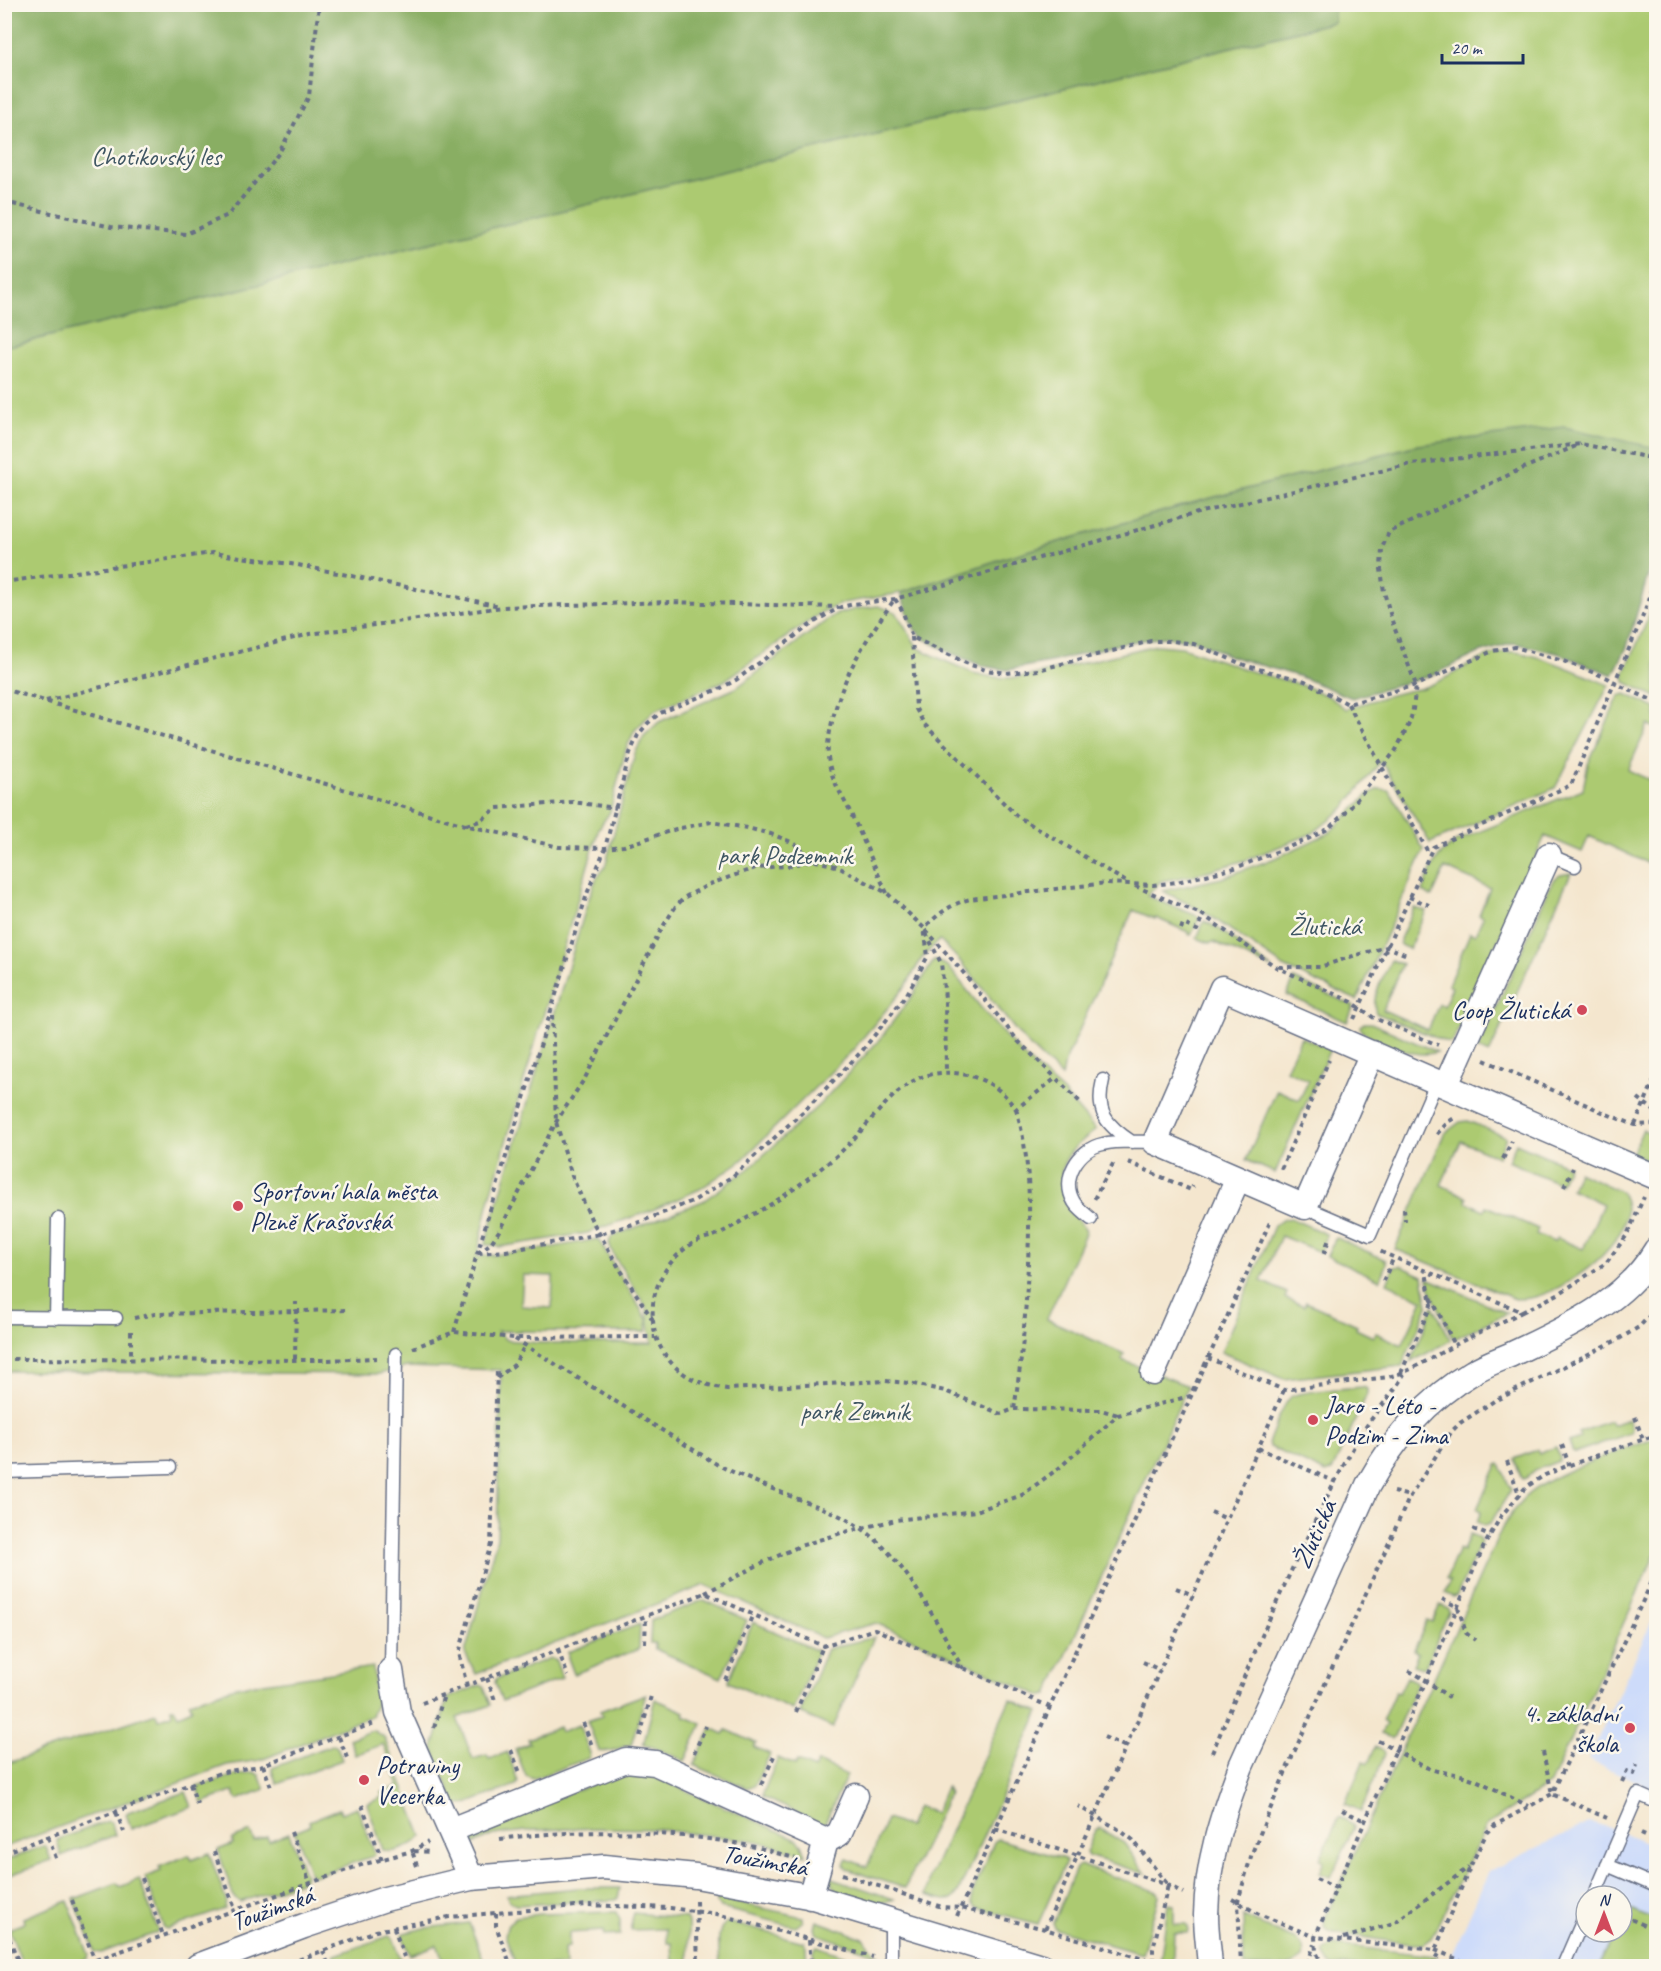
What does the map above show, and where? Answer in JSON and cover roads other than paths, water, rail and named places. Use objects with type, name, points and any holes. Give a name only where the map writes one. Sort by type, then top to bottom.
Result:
[{"type":"street","points":[[1441,1083],[1461,1050],[1549,855]]},
{"type":"street","points":[[1372,1053],[1305,1207],[1238,1178],[1143,1142],[1222,988],[1345,1041],[1655,1177]]},
{"type":"street","points":[[1153,1372],[1238,1178]]},
{"type":"street","name":"Žlutická","points":[[1210,1966],[1206,1916],[1211,1862],[1223,1813],[1241,1766],[1368,1485],[1389,1450],[1425,1407],[1450,1387],[1474,1372],[1567,1328],[1589,1315],[1632,1282],[1642,1272],[1656,1250]]},
{"type":"street","points":[[391,1670],[398,1712],[471,1878]]},
{"type":"street","name":"Toužimská","points":[[449,1826],[626,1760],[655,1763],[826,1841]]},
{"type":"street","points":[[810,1897],[826,1841],[839,1834],[856,1796]]},
{"type":"street","name":"Toužimská","points":[[198,1966],[375,1902],[471,1878],[604,1868],[696,1876],[810,1897],[1041,1966]]},
{"type":"lane","points":[[1549,855],[1575,866]]},
{"type":"lane","points":[[1103,1080],[1099,1101],[1103,1116],[1115,1131],[1143,1142]]},
{"type":"lane","points":[[1305,1207],[1370,1235],[1441,1083]]},
{"type":"lane","points":[[1091,1219],[1074,1203],[1070,1192],[1069,1180],[1074,1163],[1090,1148],[1103,1143],[1143,1142]]},
{"type":"lane","points":[[56,1318],[58,1219]]},
{"type":"lane","points":[[4,1317],[116,1318]]},
{"type":"lane","points":[[391,1670],[396,1354]]},
{"type":"lane","points":[[4,1472],[170,1467]]},
{"type":"lane","points":[[1599,1884],[1638,1794],[1656,1802]]},
{"type":"lane","points":[[1607,1865],[1656,1886]]},
{"type":"lane","points":[[891,1921],[891,1965]]},
{"type":"lane","points":[[1563,1966],[1574,1941]]},
{"type":"place","name":"Coop Žlutická","points":[[1582,1010]]},
{"type":"place","name":"Sportovní hala města Plzně Krašovská","points":[[238,1206]]},
{"type":"place","name":"Jaro - Léto - Podzim - Zima","points":[[1313,1420]]},
{"type":"place","name":"4. základní škola","points":[[1630,1728]]},
{"type":"place","name":"Potraviny Vecerka","points":[[364,1780]]},
{"type":"park label","name":"Chotíkovský les","points":[[156,156]]},
{"type":"park label","name":"park Podzemník","points":[[785,855]]},
{"type":"park label","name":"park Zemník","points":[[855,1411]]}]
